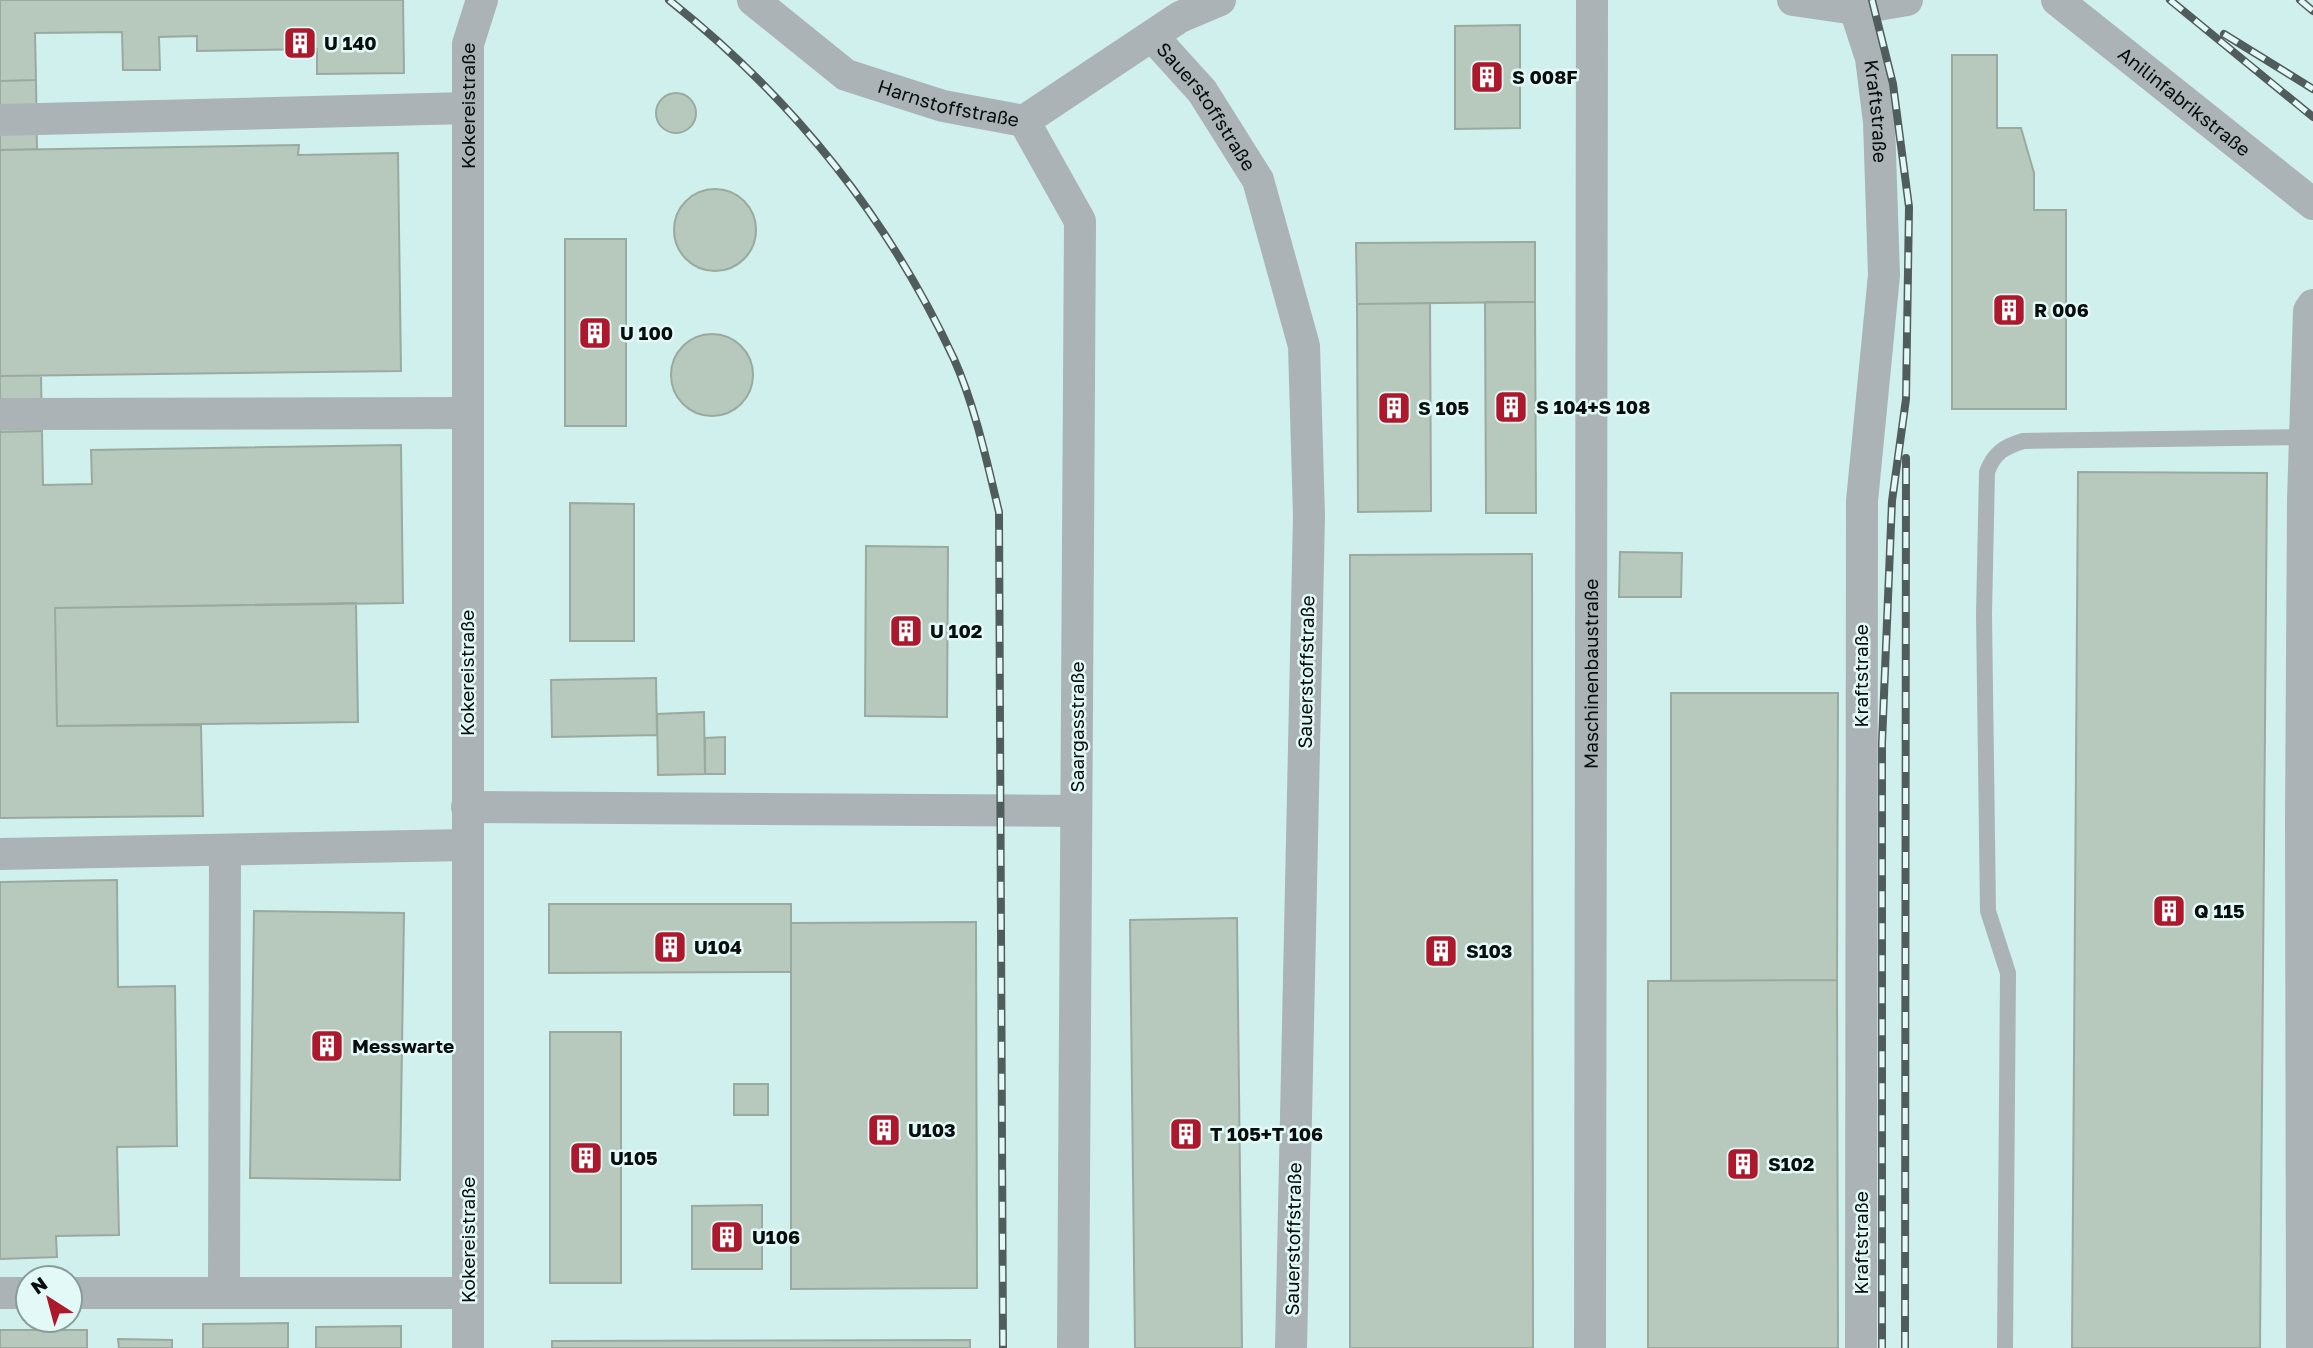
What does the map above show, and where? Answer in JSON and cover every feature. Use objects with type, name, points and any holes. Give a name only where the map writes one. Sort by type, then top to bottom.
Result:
[{"type":"street","name":"Kokereistraße","points":[[468,1348],[468,44],[482,0]]},
{"type":"street","name":"Harnstoffstraße","points":[[753,0],[846,75],[943,106],[1024,121],[1180,17],[1220,0]]},
{"type":"street","name":"Maschinenbaustraße","points":[[1591,1348],[1592,0]]},
{"type":"street","points":[[1793,0],[1855,9],[1907,0]]},
{"type":"street","name":"Anilinfabrikstraße","points":[[2057,0],[2313,204]]},
{"type":"street","name":"Kraftstraße","points":[[1855,9],[1871,58],[1879,122],[1884,275],[1862,501],[1861,1348]]},
{"type":"street","name":"Sauerstoffstraße","points":[[1153,37],[1202,91],[1258,180],[1304,346],[1309,516],[1291,1348]]},
{"type":"street","points":[[0,120],[468,108]]},
{"type":"street","name":"Saargasstraße","points":[[1024,121],[1080,221],[1073,1348]]},
{"type":"street","points":[[2302,1348],[2301,807],[2305,437],[2309,311],[2313,305]]},
{"type":"street","points":[[0,414],[467,413]]},
{"type":"street","points":[[467,807],[1076,811]]},
{"type":"street","points":[[0,854],[467,845]]},
{"type":"street","points":[[224,1293],[225,850]]},
{"type":"street","points":[[84,1293],[468,1293]]},
{"type":"lane","points":[[2005,1348],[2008,973],[1988,911],[1984,614],[1987,472],[1991,459],[2005,446],[2023,441],[2305,437]]},
{"type":"shaded area","points":[[0,0],[2313,0],[2313,1348],[0,1348]]},
{"type":"building","name":"U 140","points":[[0,0],[403,0],[404,73],[317,74],[317,49],[197,51],[197,36],[159,37],[160,70],[123,70],[122,32],[35,33],[36,80],[0,81]]},
{"type":"building","name":"S 008F","points":[[1520,25],[1520,128],[1455,129],[1455,26]]},
{"type":"building","name":"R 006","points":[[1952,55],[1997,55],[1997,128],[2021,128],[2034,173],[2034,210],[2066,210],[2066,409],[1952,409]]},
{"type":"building","points":[[36,80],[37,149],[0,150],[0,81]]},
{"type":"building","points":[[676,93],[684,94],[690,99],[695,105],[695,121],[690,127],[684,132],[676,133],[668,132],[662,127],[657,121],[656,113],[657,105],[662,99],[668,94]]},
{"type":"building","points":[[299,145],[298,155],[398,153],[401,371],[0,376],[0,150]]},
{"type":"building","points":[[715,189],[731,192],[744,201],[753,214],[756,230],[753,246],[744,259],[731,268],[715,271],[699,268],[686,259],[677,246],[674,230],[677,214],[686,201],[699,192]]},
{"type":"building","name":"U 100","points":[[565,239],[626,239],[626,426],[565,426]]},
{"type":"building","points":[[1535,242],[1535,302],[1357,304],[1356,243]]},
{"type":"building","name":"S 104+S 108","points":[[1485,302],[1535,302],[1536,513],[1486,513]]},
{"type":"building","name":"S 105","points":[[1430,303],[1431,511],[1358,512],[1357,304]]},
{"type":"building","points":[[712,334],[728,337],[741,346],[750,359],[753,375],[750,391],[741,404],[728,413],[712,416],[696,413],[683,404],[674,391],[671,375],[674,359],[683,346],[696,337]]},
{"type":"building","points":[[0,376],[41,376],[42,431],[0,432]]},
{"type":"building","points":[[42,431],[43,485],[92,484],[91,450],[401,445],[403,603],[55,608],[57,726],[201,725],[203,816],[0,818],[0,432]]},
{"type":"building","name":"Q 115","points":[[2078,472],[2267,473],[2260,1348],[2072,1348]]},
{"type":"building","points":[[570,503],[634,504],[634,641],[570,641]]},
{"type":"building","name":"U 102","points":[[866,546],[948,547],[947,717],[865,716]]},
{"type":"building","points":[[1620,552],[1682,553],[1681,597],[1619,597]]},
{"type":"building","name":"S103","points":[[1532,554],[1533,1348],[1350,1348],[1350,555]]},
{"type":"building","points":[[356,603],[358,722],[57,726],[55,608]]},
{"type":"building","points":[[656,678],[657,735],[552,737],[551,680]]},
{"type":"building","points":[[1671,693],[1838,693],[1837,980],[1671,981]]},
{"type":"building","points":[[704,712],[705,774],[658,775],[657,714]]},
{"type":"building","points":[[725,737],[725,774],[705,774],[705,738]]},
{"type":"building","points":[[117,880],[118,987],[175,986],[177,1146],[117,1147],[119,1235],[56,1236],[57,1257],[0,1259],[0,882]]},
{"type":"building","name":"U104","points":[[549,904],[791,904],[791,972],[549,973]]},
{"type":"building","name":"Messwarte","points":[[254,911],[404,913],[400,1180],[250,1178]]},
{"type":"building","name":"T 105+T 106","points":[[1237,918],[1242,1348],[1135,1348],[1130,920]]},
{"type":"building","name":"U103","points":[[976,922],[977,1288],[791,1289],[791,923]]},
{"type":"building","name":"S102","points":[[1837,980],[1838,1348],[1648,1348],[1648,981]]},
{"type":"building","name":"U105","points":[[550,1032],[621,1032],[621,1283],[550,1283]]},
{"type":"building","points":[[734,1084],[768,1084],[768,1115],[734,1115]]},
{"type":"building","name":"U106","points":[[762,1205],[762,1269],[692,1269],[692,1206]]},
{"type":"building","points":[[288,1323],[288,1348],[203,1348],[203,1324]]},
{"type":"building","points":[[401,1326],[401,1348],[316,1348],[316,1327]]},
{"type":"building","points":[[0,1330],[14,1330],[14,1334],[84,1334],[84,1330],[87,1330],[87,1348],[0,1348]]},
{"type":"building","points":[[118,1339],[172,1340],[172,1348],[119,1348]]},
{"type":"building","points":[[970,1340],[970,1348],[552,1348],[552,1341]]},
{"type":"railway","points":[[669,0],[714,37],[756,77],[795,119],[867,209],[899,257],[954,359],[985,454],[999,512],[1003,1348]]},
{"type":"railway","points":[[1872,0],[1893,84],[1909,207],[1906,399],[1892,501],[1882,743],[1882,1348]]},
{"type":"railway","points":[[2170,0],[2313,117]]},
{"type":"railway","points":[[2300,0],[2313,11]]},
{"type":"railway","points":[[2224,34],[2313,89]]},
{"type":"railway","points":[[1905,1348],[1906,458]]},
{"type":"place","name":"U 140","points":[[300,43]]},
{"type":"place","name":"S 008F","points":[[1487,77]]},
{"type":"place","name":"R 006","points":[[2009,310]]},
{"type":"place","name":"U 100","points":[[595,333]]},
{"type":"place","name":"S 104+S 108","points":[[1511,407]]},
{"type":"place","name":"S 105","points":[[1394,408]]},
{"type":"place","name":"U 102","points":[[906,631]]},
{"type":"place","name":"Q 115","points":[[2169,911]]},
{"type":"place","name":"U104","points":[[670,947]]},
{"type":"place","name":"S103","points":[[1441,951]]},
{"type":"place","name":"Messwarte","points":[[327,1046]]},
{"type":"place","name":"U103","points":[[884,1130]]},
{"type":"place","name":"T 105+T 106","points":[[1186,1134]]},
{"type":"place","name":"U105","points":[[586,1158]]},
{"type":"place","name":"S102","points":[[1743,1164]]},
{"type":"place","name":"U106","points":[[727,1237]]}]
